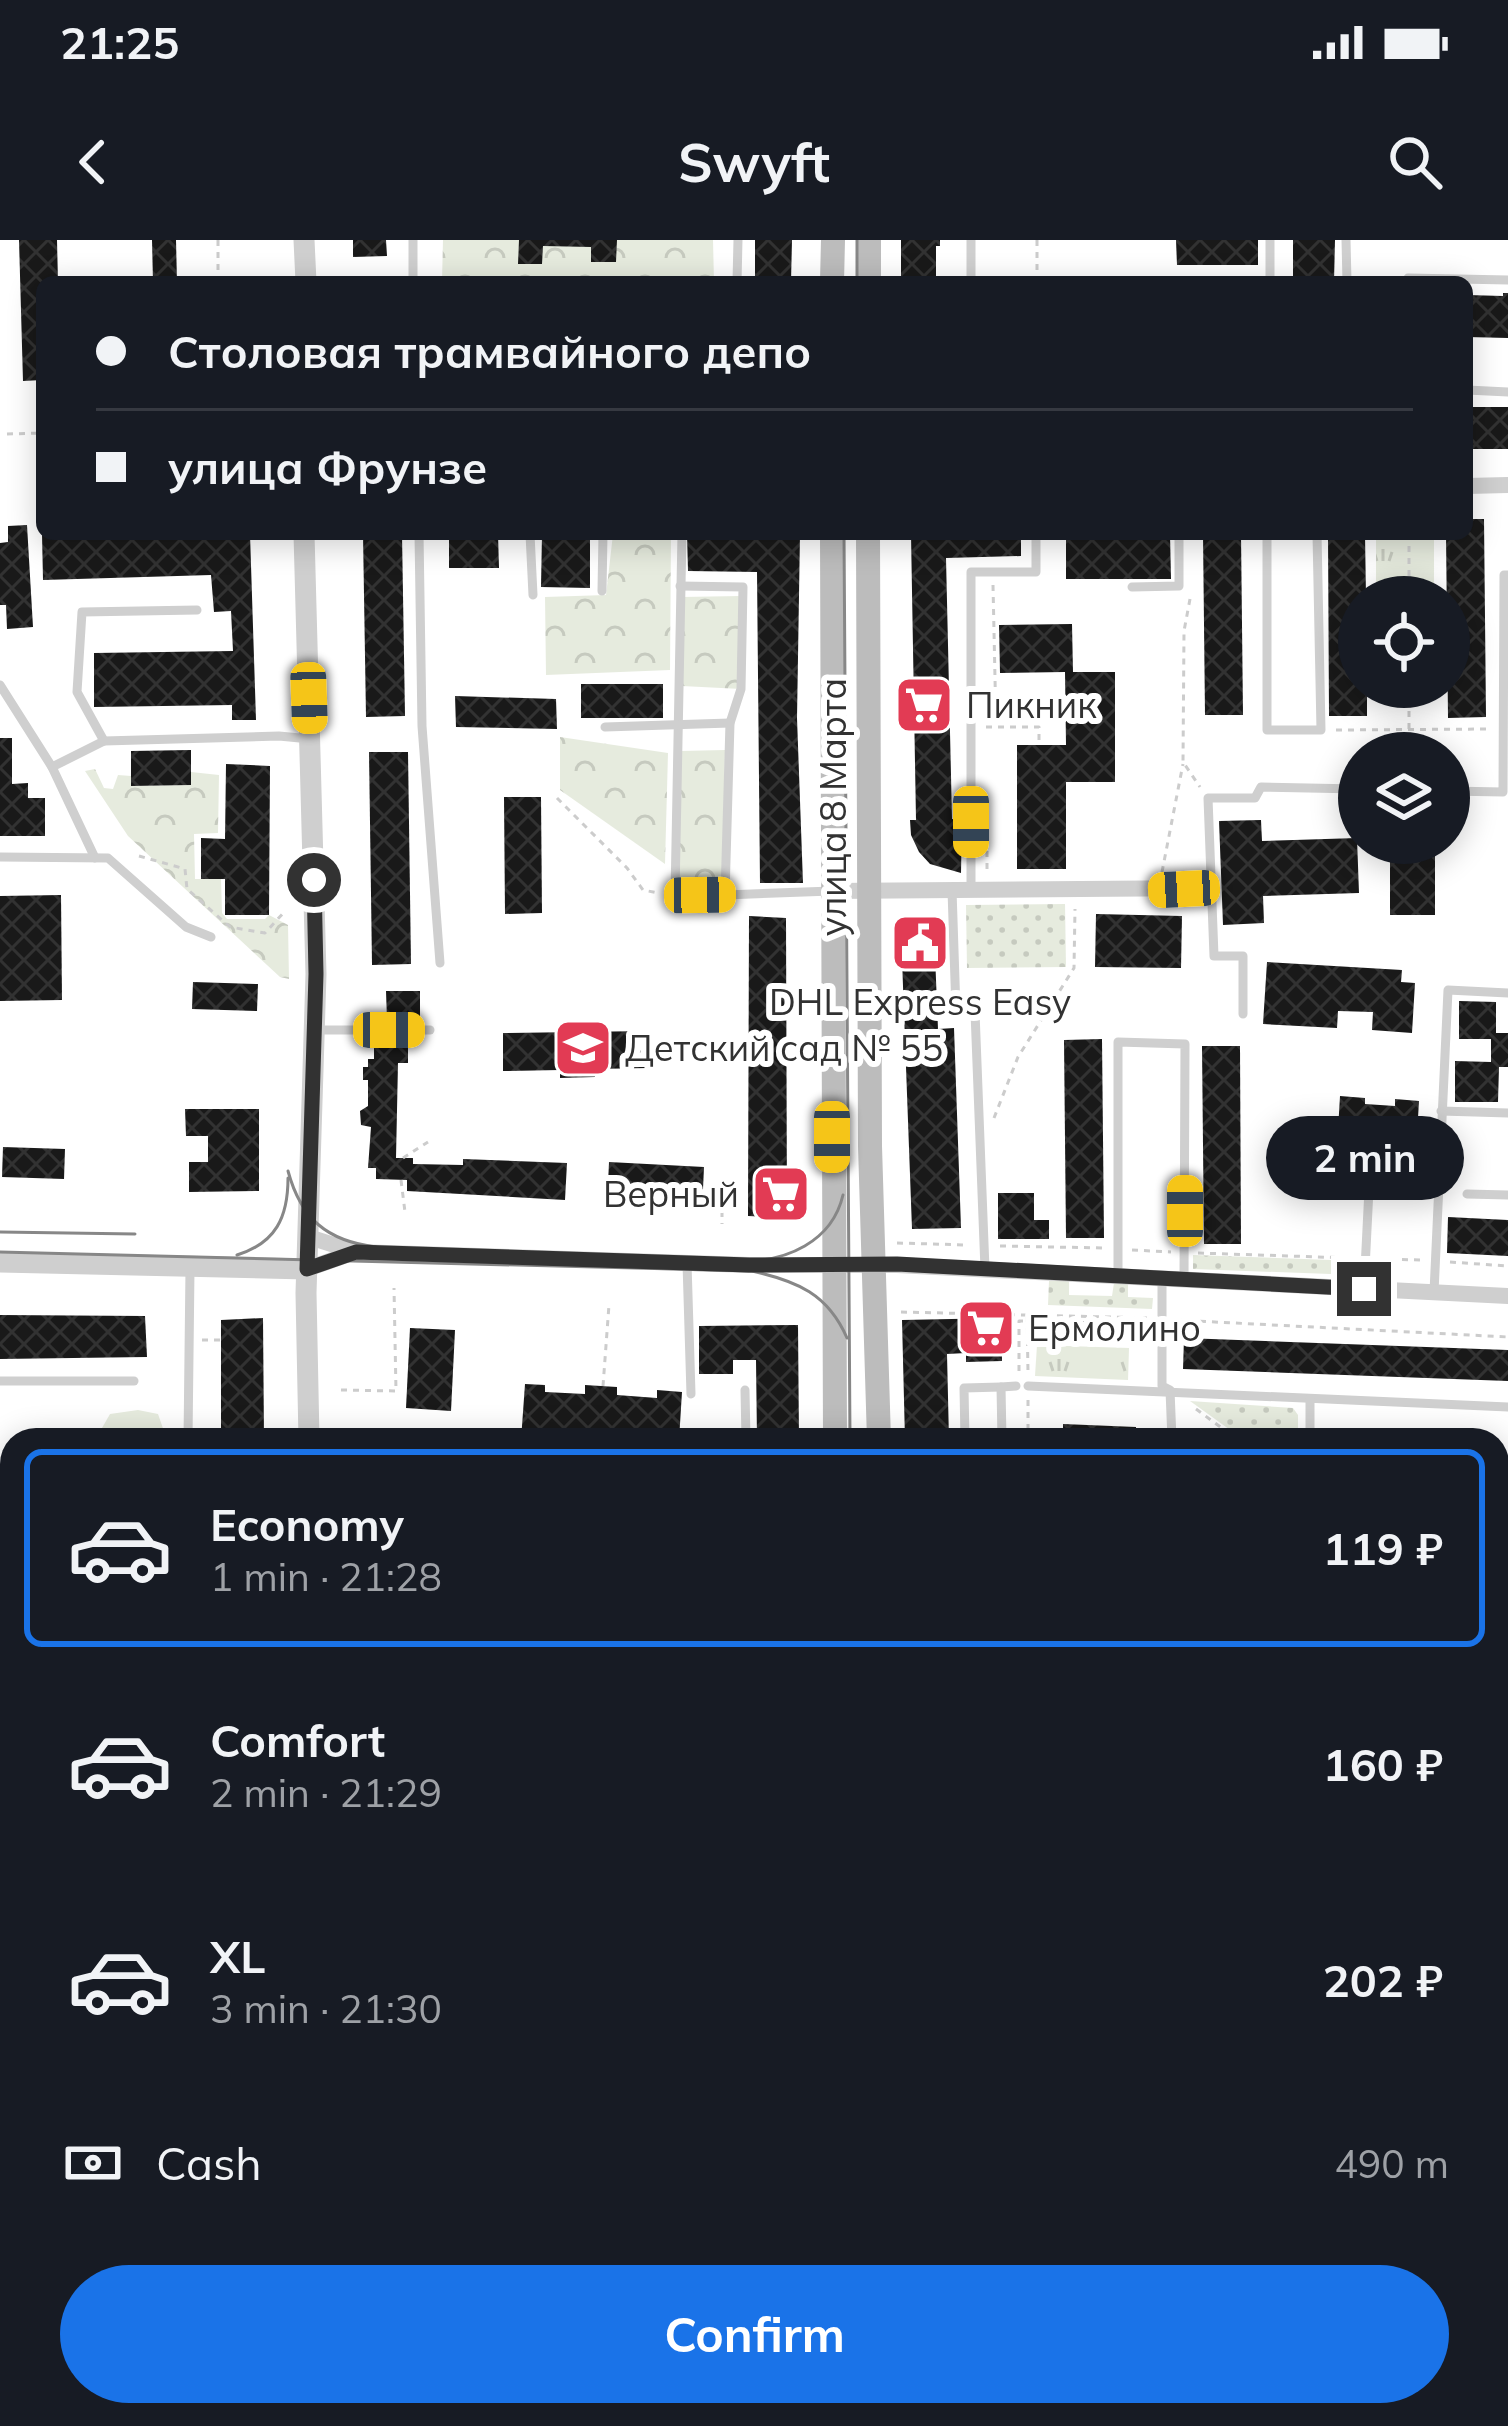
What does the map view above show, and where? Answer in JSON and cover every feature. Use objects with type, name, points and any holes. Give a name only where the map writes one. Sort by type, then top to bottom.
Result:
[{"type":"main road","points":[[832,240],[832,276]]},
{"type":"main road","points":[[869,240],[869,276]]},
{"type":"main road","name":"улица 8 Марта","points":[[832,540],[836,1428]]},
{"type":"main road","name":"улица 8 Марта","points":[[868,540],[873,1264],[879,1428]]},
{"type":"street","points":[[304,240],[306,276]]},
{"type":"street","points":[[1473,486],[1508,485]]},
{"type":"street","points":[[304,540],[316,974],[307,1269],[309,1428]]},
{"type":"street","points":[[832,891],[1209,888]]},
{"type":"street","points":[[309,1237],[356,1252],[873,1264],[1508,1296]]},
{"type":"street","points":[[0,1262],[307,1269],[356,1252]]},
{"type":"lane","points":[[413,240],[413,276]]},
{"type":"lane","points":[[737,276],[738,240]]},
{"type":"lane","points":[[971,240],[971,276]]},
{"type":"lane","points":[[1270,240],[1270,276]]},
{"type":"lane","points":[[1346,240],[1347,276]]},
{"type":"lane","points":[[1473,279],[1508,280]]},
{"type":"lane","points":[[1473,390],[1508,392]]},
{"type":"lane","points":[[419,540],[422,726],[440,963]]},
{"type":"lane","points":[[530,540],[533,595]]},
{"type":"lane","points":[[602,540],[602,591]]},
{"type":"lane","points":[[682,540],[675,895],[832,891]]},
{"type":"lane","points":[[985,1269],[975,1012],[956,1011],[970,890],[971,572],[1036,572],[1036,540]]},
{"type":"lane","points":[[1132,587],[1179,586],[1179,540]]},
{"type":"lane","points":[[1268,540],[1268,730],[1321,730],[1317,540]]},
{"type":"lane","points":[[1470,792],[1503,793],[1504,575],[1508,575]]},
{"type":"lane","points":[[680,586],[743,587],[741,689],[730,723],[725,895]]},
{"type":"lane","points":[[104,740],[77,692],[82,612],[197,610]]},
{"type":"lane","points":[[0,686],[52,767],[95,858]]},
{"type":"lane","points":[[605,728],[730,723]]},
{"type":"lane","points":[[52,767],[104,740],[311,739]]},
{"type":"lane","points":[[1243,1014],[1243,956],[1214,956],[1208,798],[1255,798],[1261,787],[1338,789]]},
{"type":"lane","points":[[0,857],[108,858],[186,927],[211,937]]},
{"type":"lane","points":[[1434,1292],[1448,990],[1508,992]]},
{"type":"lane","points":[[313,1029],[430,1030]]},
{"type":"lane","points":[[1118,1276],[1118,1042],[1185,1044],[1184,1279]]},
{"type":"lane","points":[[1441,1112],[1508,1113]]},
{"type":"lane","points":[[1364,1289],[1370,1169]]},
{"type":"lane","points":[[1467,1194],[1508,1195]]},
{"type":"lane","points":[[687,1263],[691,1394]]},
{"type":"lane","points":[[188,1428],[190,1268]]},
{"type":"lane","points":[[1162,1278],[1162,1385],[1170,1390]]},
{"type":"lane","points":[[0,1381],[134,1381]]},
{"type":"lane","points":[[1001,1387],[1002,1428]]},
{"type":"lane","points":[[965,1428],[964,1388],[1170,1390],[1508,1408]]},
{"type":"lane","points":[[745,1390],[746,1428]]},
{"type":"lane","points":[[1170,1390],[1172,1428]]},
{"type":"lane","points":[[1310,1399],[1310,1428]]},
{"type":"path","points":[[218,240],[218,276]]},
{"type":"path","points":[[1036,240],[1037,276]]},
{"type":"path","points":[[7,434],[36,433]]},
{"type":"path","points":[[1409,540],[1409,576]]},
{"type":"path","points":[[993,572],[996,727]]},
{"type":"path","points":[[1158,891],[1183,762],[1184,631],[1190,591]]},
{"type":"path","points":[[1409,708],[1409,731]]},
{"type":"path","points":[[1321,730],[1485,731],[1506,715]]},
{"type":"path","points":[[985,728],[1039,727],[1039,745]]},
{"type":"path","points":[[1183,762],[1208,798]]},
{"type":"path","points":[[557,798],[643,890],[675,895]]},
{"type":"path","points":[[970,890],[987,844]]},
{"type":"path","points":[[139,856],[185,869],[187,889],[230,927],[266,933],[286,910]]},
{"type":"path","points":[[980,1153],[1018,1057],[1074,968],[1075,891]]},
{"type":"path","points":[[403,1158],[428,1142]]},
{"type":"path","points":[[401,1180],[405,1212]]},
{"type":"path","points":[[722,1199],[722,1224]]},
{"type":"path","points":[[897,1243],[1508,1266]]},
{"type":"path","points":[[341,1390],[396,1391],[394,1288]]},
{"type":"path","points":[[603,1386],[609,1305]]},
{"type":"path","points":[[887,1311],[1508,1336]]},
{"type":"path","points":[[1022,1386],[1019,1321],[1027,1321]]},
{"type":"path","points":[[1170,1390],[1222,1428]]},
{"type":"green space","points":[[443,240],[713,240],[714,276],[442,276]]},
{"type":"green space","points":[[612,540],[671,540],[670,670],[546,675],[545,597],[606,595]]},
{"type":"green space","points":[[1376,540],[1434,540],[1434,576],[1376,576]]},
{"type":"green space","points":[[740,596],[741,689],[682,686],[682,597]]},
{"type":"green space","points":[[560,737],[668,753],[665,864],[560,790]]},
{"type":"green space","points":[[725,750],[722,892],[677,892],[681,751]]},
{"type":"green space","points":[[95,769],[104,788],[113,789],[118,775],[131,776],[132,786],[190,785],[191,772],[219,775],[218,833],[194,834],[195,879],[221,879],[222,913],[227,919],[265,919],[269,915],[288,925],[289,979],[280,977],[128,836],[85,771]]},
{"type":"green space","points":[[1065,904],[1066,967],[967,968],[966,905]]},
{"type":"green space","points":[[1193,1255],[1358,1261],[1357,1275],[1193,1269]]},
{"type":"green space","points":[[1049,1281],[1069,1281],[1069,1295],[1112,1296],[1114,1283],[1128,1284],[1128,1297],[1153,1298],[1152,1309],[1048,1305]]},
{"type":"green space","points":[[1037,1345],[1129,1348],[1128,1380],[1035,1376]]},
{"type":"green space","points":[[1190,1401],[1293,1408],[1298,1415],[1298,1428],[1227,1428]]},
{"type":"green space","points":[[138,1410],[158,1414],[163,1428],[102,1428],[110,1414]]},
{"type":"building","points":[[19,240],[57,240],[58,276],[36,276],[36,380],[23,381]]},
{"type":"building","points":[[152,240],[176,240],[177,276],[153,276]]},
{"type":"building","points":[[353,240],[386,240],[387,256],[353,257]]},
{"type":"building","points":[[519,240],[617,240],[616,262],[591,262],[591,247],[543,246],[542,264],[518,264]]},
{"type":"building","points":[[755,240],[792,240],[791,276],[755,276]]},
{"type":"building","points":[[901,240],[940,240],[936,276],[901,276]]},
{"type":"building","points":[[1176,240],[1258,240],[1258,265],[1177,265]]},
{"type":"building","points":[[1293,240],[1335,240],[1334,276],[1293,276]]},
{"type":"building","points":[[1508,293],[1508,338],[1473,337],[1473,295]]},
{"type":"building","points":[[1473,407],[1508,407],[1508,449],[1473,449]]},
{"type":"building","points":[[1473,519],[1484,519],[1486,717],[1448,718],[1448,708],[1470,708],[1470,576],[1446,576],[1446,540],[1473,540]]},
{"type":"building","points":[[27,525],[33,627],[7,629],[6,605],[0,605],[0,543],[8,542],[8,526]]},
{"type":"building","points":[[42,540],[250,540],[256,720],[232,720],[232,705],[94,707],[94,653],[233,651],[231,611],[214,612],[211,575],[43,580]]},
{"type":"building","points":[[363,540],[402,540],[405,716],[366,717]]},
{"type":"building","points":[[449,540],[498,540],[499,568],[449,568]]},
{"type":"building","points":[[542,540],[590,540],[590,588],[541,587]]},
{"type":"building","points":[[687,540],[800,540],[797,718],[803,883],[760,883],[757,572],[688,571]]},
{"type":"building","points":[[911,540],[1021,540],[1021,556],[946,558],[952,819],[962,820],[961,873],[930,864],[919,852],[911,835],[910,820],[916,820]]},
{"type":"building","points":[[1066,540],[1170,540],[1171,579],[1066,579]]},
{"type":"building","points":[[1203,540],[1241,540],[1243,715],[1205,715]]},
{"type":"building","points":[[1328,540],[1365,540],[1366,576],[1338,576],[1338,708],[1367,708],[1367,716],[1329,716]]},
{"type":"building","points":[[1072,624],[1073,672],[1115,672],[1115,782],[1066,782],[1066,869],[1017,869],[1017,745],[1066,745],[1065,672],[1000,673],[999,625]]},
{"type":"building","points":[[581,684],[663,684],[663,718],[581,718]]},
{"type":"building","points":[[455,696],[556,699],[557,729],[456,727]]},
{"type":"building","points":[[0,738],[12,738],[12,784],[28,783],[28,798],[45,798],[45,836],[0,836]]},
{"type":"building","points":[[191,750],[191,785],[131,786],[131,751]]},
{"type":"building","points":[[369,752],[408,752],[411,964],[372,965]]},
{"type":"building","points":[[226,764],[270,766],[269,915],[225,915],[225,879],[201,879],[201,838],[225,839]]},
{"type":"building","points":[[504,797],[541,797],[542,913],[505,914]]},
{"type":"building","points":[[1261,820],[1262,841],[1338,839],[1338,864],[1358,864],[1359,893],[1263,896],[1264,923],[1223,925],[1219,821]]},
{"type":"building","points":[[1390,864],[1435,864],[1435,915],[1390,915]]},
{"type":"building","points":[[61,895],[62,1000],[0,1001],[0,896]]},
{"type":"building","points":[[1096,914],[1182,916],[1181,968],[1095,967]]},
{"type":"building","points":[[749,916],[786,918],[787,1218],[748,1216]]},
{"type":"building","points":[[906,923],[914,931],[934,930],[938,1029],[954,1028],[961,1228],[912,1229],[901,932]]},
{"type":"building","points":[[1267,962],[1402,970],[1401,982],[1415,983],[1412,1033],[1372,1030],[1373,1012],[1338,1011],[1337,1028],[1263,1024]]},
{"type":"building","points":[[193,982],[258,984],[257,1011],[192,1009]]},
{"type":"building","points":[[386,991],[420,991],[420,1020],[387,1020]]},
{"type":"building","points":[[1459,1001],[1496,1002],[1496,1033],[1508,1033],[1508,1067],[1499,1067],[1498,1102],[1455,1102],[1455,1061],[1491,1062],[1491,1039],[1459,1039]]},
{"type":"building","points":[[647,1031],[648,1068],[595,1069],[595,1077],[560,1078],[560,1070],[503,1071],[503,1033]]},
{"type":"building","points":[[1102,1039],[1104,1238],[1066,1238],[1064,1040]]},
{"type":"building","points":[[374,1042],[408,1043],[408,1063],[398,1063],[396,1158],[413,1158],[413,1164],[463,1165],[463,1159],[567,1163],[565,1200],[407,1191],[407,1180],[376,1179],[376,1168],[368,1168],[371,1127],[361,1125],[360,1111],[368,1106],[363,1067],[374,1059]]},
{"type":"building","points":[[1202,1046],[1240,1046],[1241,1244],[1204,1244]]},
{"type":"building","points":[[1340,1096],[1395,1106],[1395,1099],[1419,1101],[1416,1152],[1337,1147]]},
{"type":"building","points":[[185,1109],[259,1109],[259,1191],[189,1192],[189,1162],[208,1162],[208,1136],[186,1136]]},
{"type":"building","points":[[3,1147],[65,1149],[64,1179],[2,1177]]},
{"type":"building","points":[[609,1162],[704,1167],[702,1211],[607,1207]]},
{"type":"building","points":[[998,1193],[1034,1193],[1034,1220],[1049,1220],[1049,1239],[998,1239]]},
{"type":"building","points":[[1448,1217],[1508,1220],[1508,1256],[1447,1253]]},
{"type":"building","points":[[0,1315],[145,1316],[147,1357],[0,1359]]},
{"type":"building","points":[[263,1318],[264,1428],[221,1428],[221,1320]]},
{"type":"building","points":[[1001,1318],[1002,1361],[966,1362],[966,1353],[947,1354],[949,1428],[905,1428],[902,1320]]},
{"type":"building","points":[[1074,1321],[1110,1323],[1109,1343],[1074,1341]]},
{"type":"building","points":[[798,1325],[799,1428],[757,1428],[756,1360],[733,1360],[733,1374],[699,1374],[699,1326]]},
{"type":"building","points":[[410,1328],[455,1330],[451,1411],[406,1408]]},
{"type":"building","points":[[1184,1338],[1508,1350],[1508,1381],[1183,1369]]},
{"type":"building","points":[[525,1384],[545,1385],[545,1392],[585,1394],[585,1385],[617,1387],[617,1395],[657,1398],[657,1390],[682,1392],[680,1428],[522,1428]]},
{"type":"building","points":[[1063,1424],[1136,1427],[1136,1428],[1063,1428]]},
{"type":"tram line","points":[[857,240],[857,276]]},
{"type":"tram line","points":[[844,540],[850,1428]]},
{"type":"tram line","points":[[288,1171],[300,1202],[318,1225],[343,1239],[376,1247]]},
{"type":"tram line","points":[[237,1255],[261,1243],[277,1227],[286,1205],[288,1178]]},
{"type":"tram line","points":[[741,1261],[774,1258],[805,1246],[829,1225],[843,1195]]},
{"type":"tram line","points":[[0,1232],[135,1234]]},
{"type":"tram line","points":[[0,1252],[752,1271],[809,1292],[830,1310],[847,1338]]},
{"type":"place","name":"Пикник","points":[[924,705]]},
{"type":"place","name":"DHL Express Easy","points":[[920,943]]},
{"type":"place","name":"Детский сад № 55","points":[[583,1048]]},
{"type":"place","name":"Верный","points":[[781,1194]]},
{"type":"place","name":"Ермолино","points":[[986,1328]]},
{"type":"route","points":[[314,880],[316,974],[307,1269],[356,1252],[749,1265],[897,1264],[1364,1289]]}]
